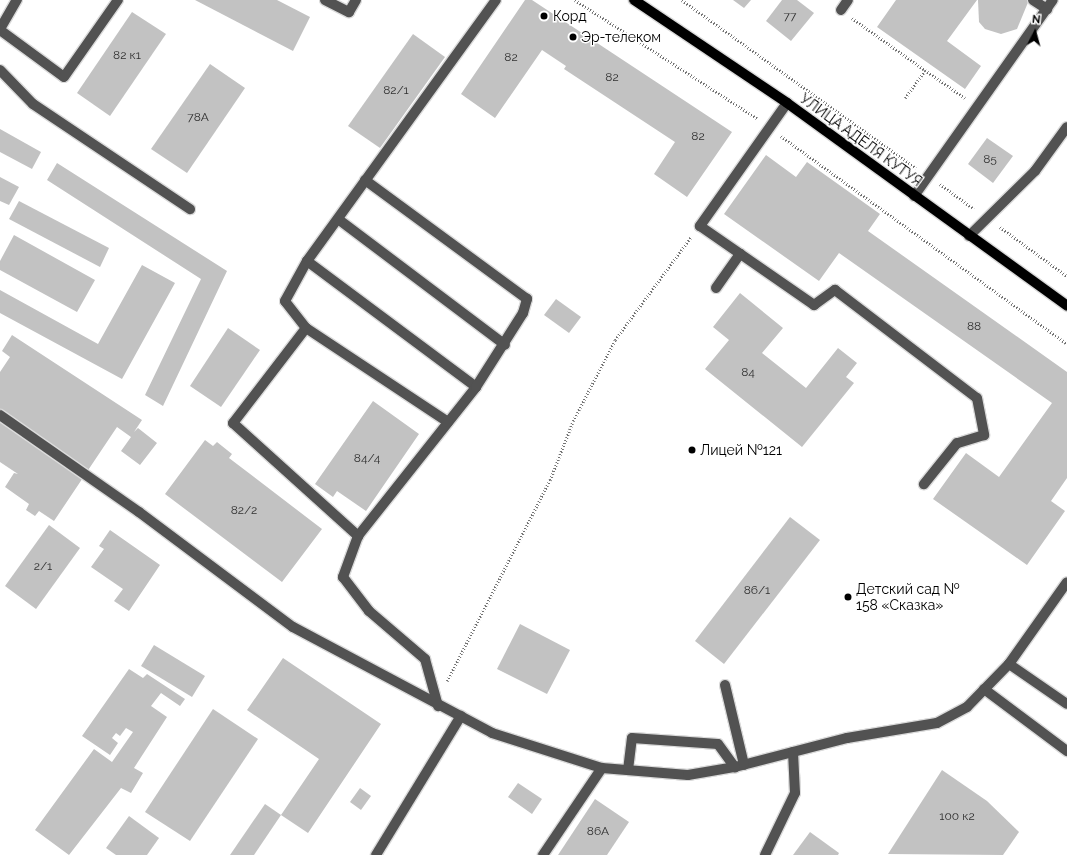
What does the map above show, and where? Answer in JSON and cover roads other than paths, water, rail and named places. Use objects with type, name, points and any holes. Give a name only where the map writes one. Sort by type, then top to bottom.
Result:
[{"type":"main road","name":"УЛИЦА АДЕЛЯ КУТУЯ","points":[[634,0],[787,103],[1067,306]]},
{"type":"street","points":[[17,0],[0,30],[64,77],[118,0]]},
{"type":"street","points":[[325,0],[349,12],[356,0]]},
{"type":"street","points":[[448,422],[306,328],[285,301],[307,261],[496,0]]},
{"type":"street","points":[[841,10],[848,0]]},
{"type":"street","points":[[1033,0],[1047,9]]},
{"type":"street","points":[[914,196],[1053,0]]},
{"type":"street","points":[[0,70],[32,104],[190,209]]},
{"type":"street","points":[[787,103],[700,226],[814,305],[835,290],[977,398],[984,435],[957,443],[924,484]]},
{"type":"street","points":[[969,236],[1035,171],[1067,126]]},
{"type":"street","points":[[365,180],[527,299],[524,313],[505,345],[476,387],[358,536],[343,577],[369,611],[425,659],[438,706]]},
{"type":"street","points":[[338,219],[505,345]]},
{"type":"street","points":[[716,288],[740,254]]},
{"type":"street","points":[[307,261],[476,387]]},
{"type":"street","points":[[306,328],[233,423],[358,536]]},
{"type":"street","points":[[0,416],[139,512],[293,627],[438,706],[461,716],[492,733],[602,768],[688,775],[739,766],[854,736],[937,723],[968,707],[1009,664],[1067,582]]},
{"type":"street","points":[[1009,664],[1067,704]]},
{"type":"street","points":[[725,685],[739,766]]},
{"type":"street","points":[[984,689],[1067,751]]},
{"type":"street","points":[[376,855],[461,716]]},
{"type":"street","points":[[628,770],[632,738],[718,744],[739,766]]},
{"type":"street","points":[[765,855],[795,793],[793,752]]},
{"type":"street","points":[[543,855],[602,768]]},
{"type":"place","name":"Корд","points":[[544,16]]},
{"type":"place","name":"Эр-телеком","points":[[573,37]]},
{"type":"place","name":"Лицей №121","points":[[692,450]]},
{"type":"place","name":"Детский сад № 158 «Сказка»","points":[[848,597]]}]
